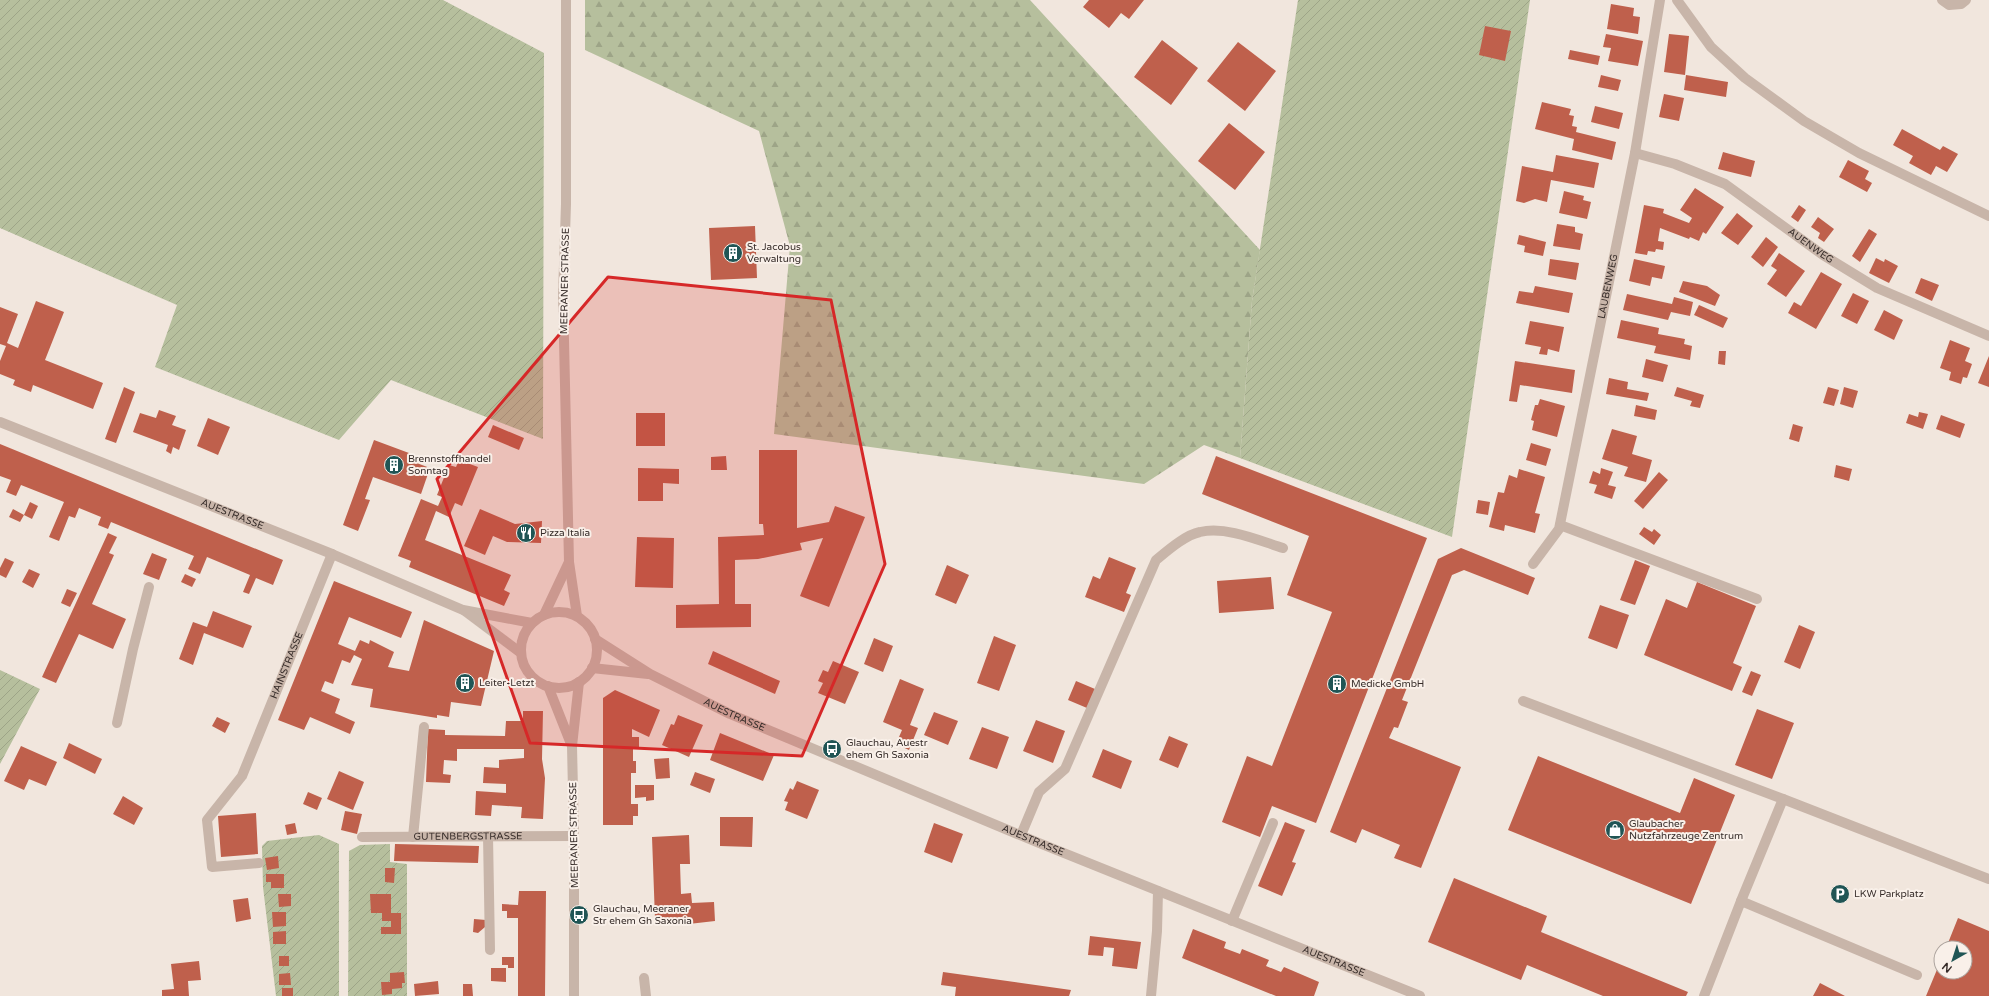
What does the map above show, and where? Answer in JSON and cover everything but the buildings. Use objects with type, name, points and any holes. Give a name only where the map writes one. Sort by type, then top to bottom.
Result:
[{"type":"street","name":"MEERANER STRASSE","points":[[566,0],[566,196],[563,296],[569,562],[577,616]]},
{"type":"street","name":"LAUBENWEG","points":[[1533,564],[1559,529],[1560,525],[1635,153],[1660,0]]},
{"type":"street","points":[[1677,0],[1711,47],[1745,78],[1804,121],[1859,153],[1989,216]]},
{"type":"street","points":[[1942,0],[1949,5],[1961,4],[1966,0]]},
{"type":"street","name":"AUENWEG","points":[[1635,153],[1675,164],[1724,184],[1823,255],[1877,288],[1989,336]]},
{"type":"street","name":"AUESTRASSE","points":[[0,422],[332,554],[463,610],[532,623]]},
{"type":"street","points":[[1560,525],[1757,599]]},
{"type":"street","points":[[1021,835],[1039,792],[1065,768],[1156,560],[1174,545],[1199,532],[1232,531],[1283,548]]},
{"type":"street","name":"HAINSTRASSE","points":[[259,862],[212,867],[207,820],[242,776],[332,554]]},
{"type":"street","name":"MEERANER STRASSE","points":[[544,615],[569,562]]},
{"type":"street","points":[[118,723],[133,649],[149,587]]},
{"type":"street","name":"AUESTRASSE","points":[[463,610],[521,653]]},
{"type":"street","points":[[561,612],[577,616],[588,626],[595,639],[597,650],[592,668],[579,682],[569,686],[548,686],[540,683],[528,672],[521,653],[522,642],[526,632],[532,623],[544,615],[561,612]]},
{"type":"street","name":"AUESTRASSE","points":[[595,639],[650,674],[730,714],[1158,891],[1420,996]]},
{"type":"street","name":"AUESTRASSE","points":[[592,668],[650,674]]},
{"type":"street","name":"MEERANER STRASSE","points":[[574,996],[574,836],[572,746],[579,682]]},
{"type":"street","name":"MEERANER STRASSE","points":[[548,686],[572,746]]},
{"type":"street","points":[[1523,701],[1783,799],[1989,879]]},
{"type":"street","points":[[413,837],[424,727]]},
{"type":"street","points":[[1704,996],[1783,799]]},
{"type":"street","points":[[1232,920],[1274,823]]},
{"type":"street","points":[[488,836],[490,950]]},
{"type":"street","name":"GUTENBERGSTRASSE","points":[[362,837],[574,836]]},
{"type":"street","points":[[1151,996],[1157,931],[1158,891]]},
{"type":"street","points":[[1741,901],[1917,975]]},
{"type":"street","points":[[644,978],[646,996]]},
{"type":"highlighted area","points":[[608,277],[831,300],[885,564],[802,756],[530,743],[437,479]]},
{"type":"green space","points":[[0,0],[443,0],[544,53],[543,439],[391,380],[339,440],[155,367],[177,305],[0,228]]},
{"type":"green space","points":[[585,0],[1030,0],[1260,250],[1252,301],[1240,458],[1204,445],[1144,484],[774,434],[790,246],[759,131],[585,50]]},
{"type":"green space","points":[[1298,0],[1530,0],[1452,537],[1240,458],[1252,301]]},
{"type":"green space","points":[[0,670],[40,689],[0,764]]},
{"type":"green space","points":[[319,835],[339,844],[339,996],[276,996],[263,887],[262,846],[267,841]]},
{"type":"green space","points":[[390,844],[390,862],[407,864],[407,996],[348,996],[349,851],[360,845]]},
{"type":"place","name":"St. Jacobus Verwaltung","points":[[733,253]]},
{"type":"place","name":"Brennstoffhandel Sonntag","points":[[394,465]]},
{"type":"place","name":"Pizza Italia","points":[[526,533]]},
{"type":"place","name":"Leiter-Letzt","points":[[465,683]]},
{"type":"place","name":"Medicke GmbH","points":[[1337,684]]},
{"type":"place","name":"Glauchau, Auestr ehem Gh Saxonia","points":[[832,749]]},
{"type":"place","name":"Glaubacher Nutzfahrzeuge Zentrum","points":[[1615,830]]},
{"type":"place","name":"LKW Parkplatz","points":[[1840,894]]},
{"type":"place","name":"Glauchau, Meeraner Str ehem Gh Saxonia","points":[[579,915]]}]
